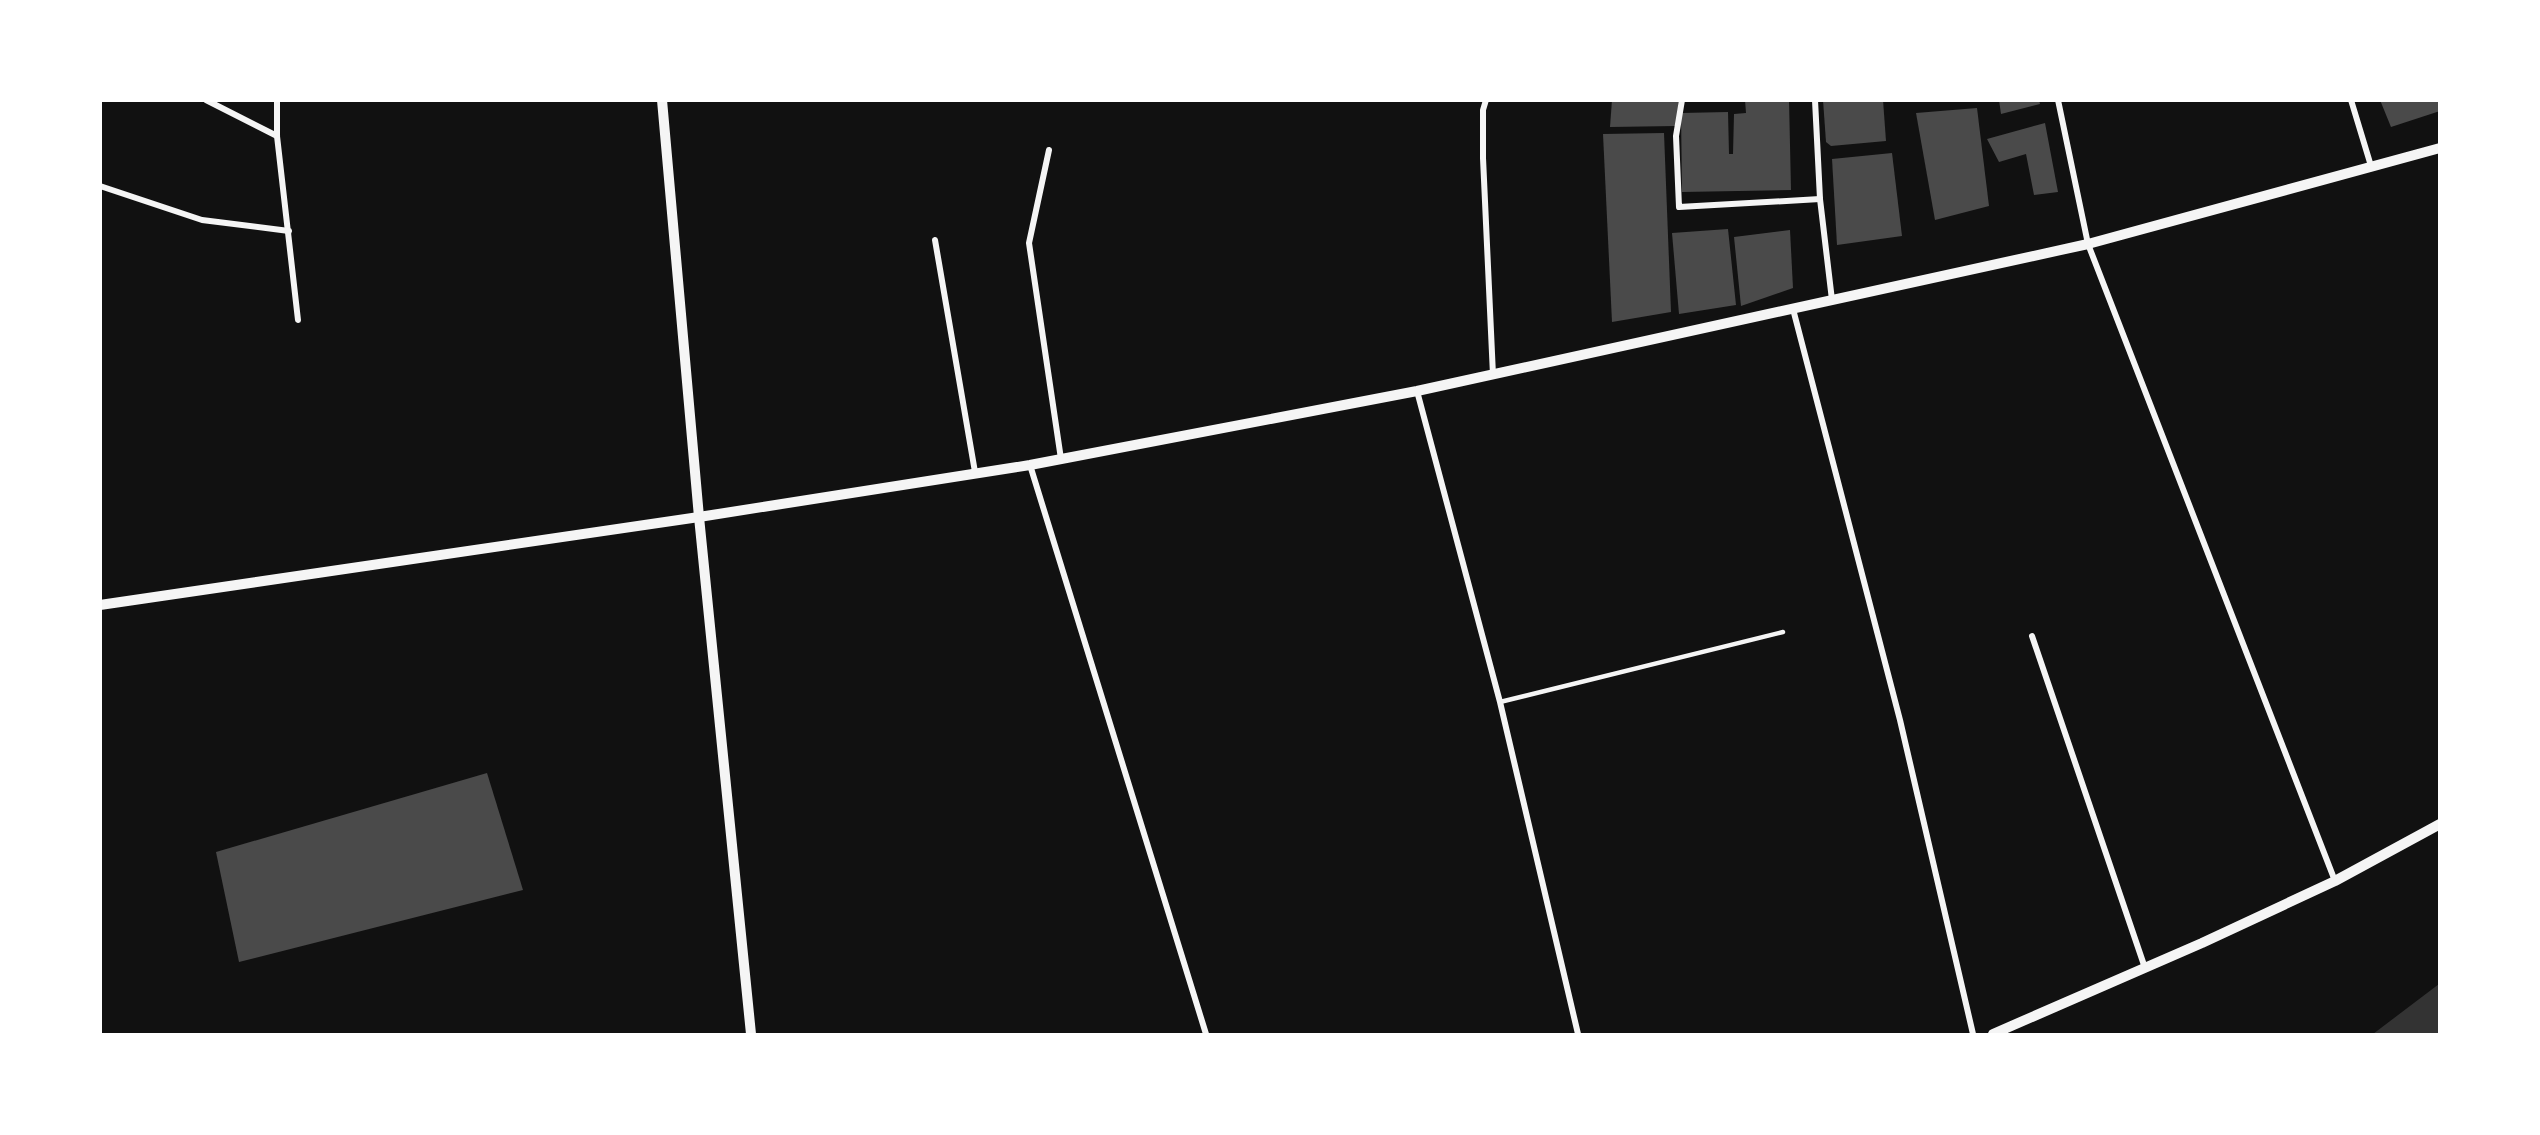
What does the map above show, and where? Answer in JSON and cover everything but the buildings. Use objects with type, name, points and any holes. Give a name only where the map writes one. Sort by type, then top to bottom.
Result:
[{"type":"street","points":[[206,100],[277,136]]},
{"type":"street","points":[[277,100],[277,136],[298,320]]},
{"type":"street","points":[[655,100],[662,101],[699,517],[751,1035]]},
{"type":"street","points":[[1486,100],[1483,110],[1483,158],[1493,375]]},
{"type":"street","points":[[1682,100],[1677,136],[1679,207],[1820,199]]},
{"type":"street","points":[[1815,100],[1820,199],[1832,300]]},
{"type":"street","points":[[2058,100],[2088,244],[2335,881]]},
{"type":"street","points":[[2351,100],[2371,166]]},
{"type":"street","points":[[100,605],[699,517],[1030,465],[1417,391],[2088,244],[2439,148]]},
{"type":"street","points":[[1049,150],[1029,243],[1061,459]]},
{"type":"street","points":[[100,186],[202,220],[289,231]]},
{"type":"street","points":[[935,240],[975,472]]},
{"type":"street","points":[[1793,309],[1900,720],[1973,1035]]},
{"type":"street","points":[[1417,391],[1500,702],[1578,1035]]},
{"type":"street","points":[[1030,465],[1206,1035]]},
{"type":"street","points":[[2032,636],[2145,968]]},
{"type":"street","points":[[1994,1035],[2335,881],[2439,824]]},
{"type":"lane","points":[[1500,702],[1783,632]]},
{"type":"shaded area","points":[[2439,984],[2439,1034],[2373,1034]]}]
